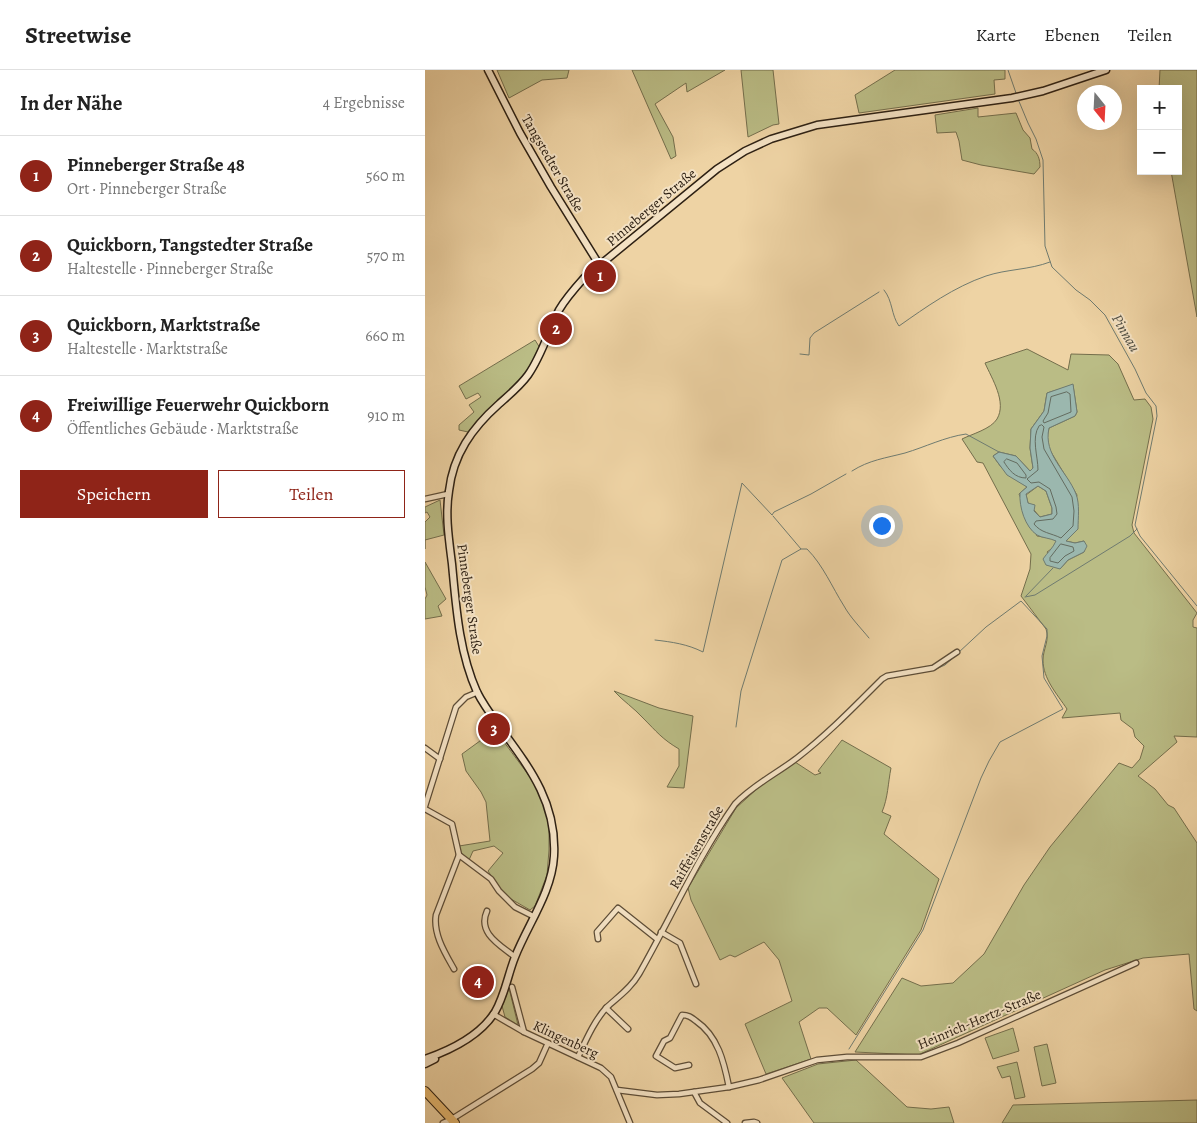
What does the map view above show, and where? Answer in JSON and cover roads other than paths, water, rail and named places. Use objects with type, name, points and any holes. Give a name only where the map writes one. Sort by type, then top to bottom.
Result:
[{"type":"main road","name":"Tangstedter Straße","points":[[489,70],[520,133],[600,266]]},
{"type":"main road","name":"Pinneberger Straße","points":[[493,1014],[501,998],[515,957],[545,893],[552,867],[553,833],[550,816],[542,792],[532,772],[477,692],[461,638],[449,541],[448,494],[451,474],[456,460],[471,434],[527,378],[537,362],[553,323],[570,293],[717,169],[745,151],[777,136],[817,125],[1012,98],[1106,70]]},
{"type":"main road","points":[[425,1059],[442,1053],[469,1037],[493,1014]]},
{"type":"main road","points":[[425,1064],[439,1057],[442,1053]]},
{"type":"main road","points":[[425,1090],[454,1121]]},
{"type":"main road","points":[[425,1095],[441,1107]]},
{"type":"street","points":[[425,499],[448,494]]},
{"type":"street","name":"Raiffeisenstraße","points":[[578,1057],[606,1008],[638,976],[727,815],[745,793],[795,759],[828,732],[882,679],[887,676],[933,668],[957,652]]},
{"type":"street","points":[[454,969],[436,931],[435,922],[459,855],[452,824],[425,808],[456,706],[477,692]]},
{"type":"street","points":[[425,748],[440,759]]},
{"type":"street","points":[[459,855],[491,879],[499,891],[515,907],[533,916]]},
{"type":"street","points":[[597,939],[597,932],[618,908],[657,939]]},
{"type":"street","points":[[487,911],[484,918],[487,933],[515,957]]},
{"type":"street","points":[[661,932],[680,943],[696,984]]},
{"type":"street","name":"Heinrich-Hertz-Straße","points":[[617,1090],[657,1095],[694,1092],[759,1080],[817,1060],[847,1057],[921,1057],[958,1043],[1136,963]]},
{"type":"street","points":[[513,987],[523,1032]]},
{"type":"street","points":[[606,1008],[628,1029]]},
{"type":"street","name":"Klingenberg","points":[[493,1014],[523,1032],[601,1068],[611,1077],[629,1123]]},
{"type":"street","points":[[689,1066],[675,1068],[656,1056],[664,1040],[670,1038],[682,1015],[688,1015],[706,1028],[712,1035],[724,1065],[729,1087]]},
{"type":"street","points":[[443,1123],[454,1121],[532,1069],[539,1063],[548,1043]]},
{"type":"street","points":[[694,1092],[701,1103],[727,1123]]},
{"type":"street","points":[[745,1123],[757,1123]]},
{"type":"water","points":[[1073,384],[1077,412],[1075,416],[1049,428],[1048,438],[1053,455],[1072,486],[1078,502],[1078,529],[1066,541],[1075,543],[1084,541],[1087,546],[1084,552],[1068,560],[1060,569],[1046,565],[1043,559],[1056,541],[1037,535],[1026,522],[1020,493],[1027,487],[1007,475],[993,456],[999,452],[1016,456],[1030,471],[1033,468],[1030,448],[1031,429],[1044,411],[1047,393]],"holes":[[[1038,486],[1046,491],[1052,508],[1052,514],[1040,517],[1034,511],[1035,505],[1028,503],[1026,494]]]},
{"type":"waterway","name":"Pinnau","points":[[1008,70],[1016,93]]},
{"type":"waterway","name":"Pinnau","points":[[1018,99],[1043,160],[1045,246],[1052,267],[1105,315],[1146,393],[1156,406],[1157,416],[1135,525],[1140,536],[1197,606]]},
{"type":"waterway","points":[[884,290],[899,326],[941,298],[974,281],[986,276],[1050,262]]},
{"type":"waterway","points":[[800,354],[809,355],[810,338],[814,333],[879,292]]},
{"type":"waterway","points":[[852,471],[871,462],[905,453],[950,437],[966,434],[999,452]]},
{"type":"waterway","points":[[655,640],[685,645],[703,652],[742,483],[772,515],[774,512],[846,474]]},
{"type":"waterway","points":[[736,727],[741,691],[782,560],[801,549],[773,516]]},
{"type":"waterway","points":[[1025,597],[1035,595],[1130,536],[1137,529]]},
{"type":"waterway","points":[[801,549],[807,549],[818,562],[846,610],[869,638]]},
{"type":"waterway","points":[[1026,596],[1053,568]]},
{"type":"waterway","points":[[849,1049],[923,930],[981,778],[1000,742],[1063,709],[1044,678],[1042,656],[1047,629],[1021,601],[986,627],[958,653]]},
{"type":"waterway","points":[[936,669],[945,665],[954,657]]},
{"type":"waterway","points":[[885,679],[933,670]]},
{"type":"place","name":"Pinneberger Straße 48","points":[[600,276]]},
{"type":"place","name":"Quickborn, Tangstedter Straße","points":[[556,329]]},
{"type":"place","name":"Quickborn, Marktstraße","points":[[494,729]]},
{"type":"place","name":"Freiwillige Feuerwehr Quickborn","points":[[478,982]]}]
